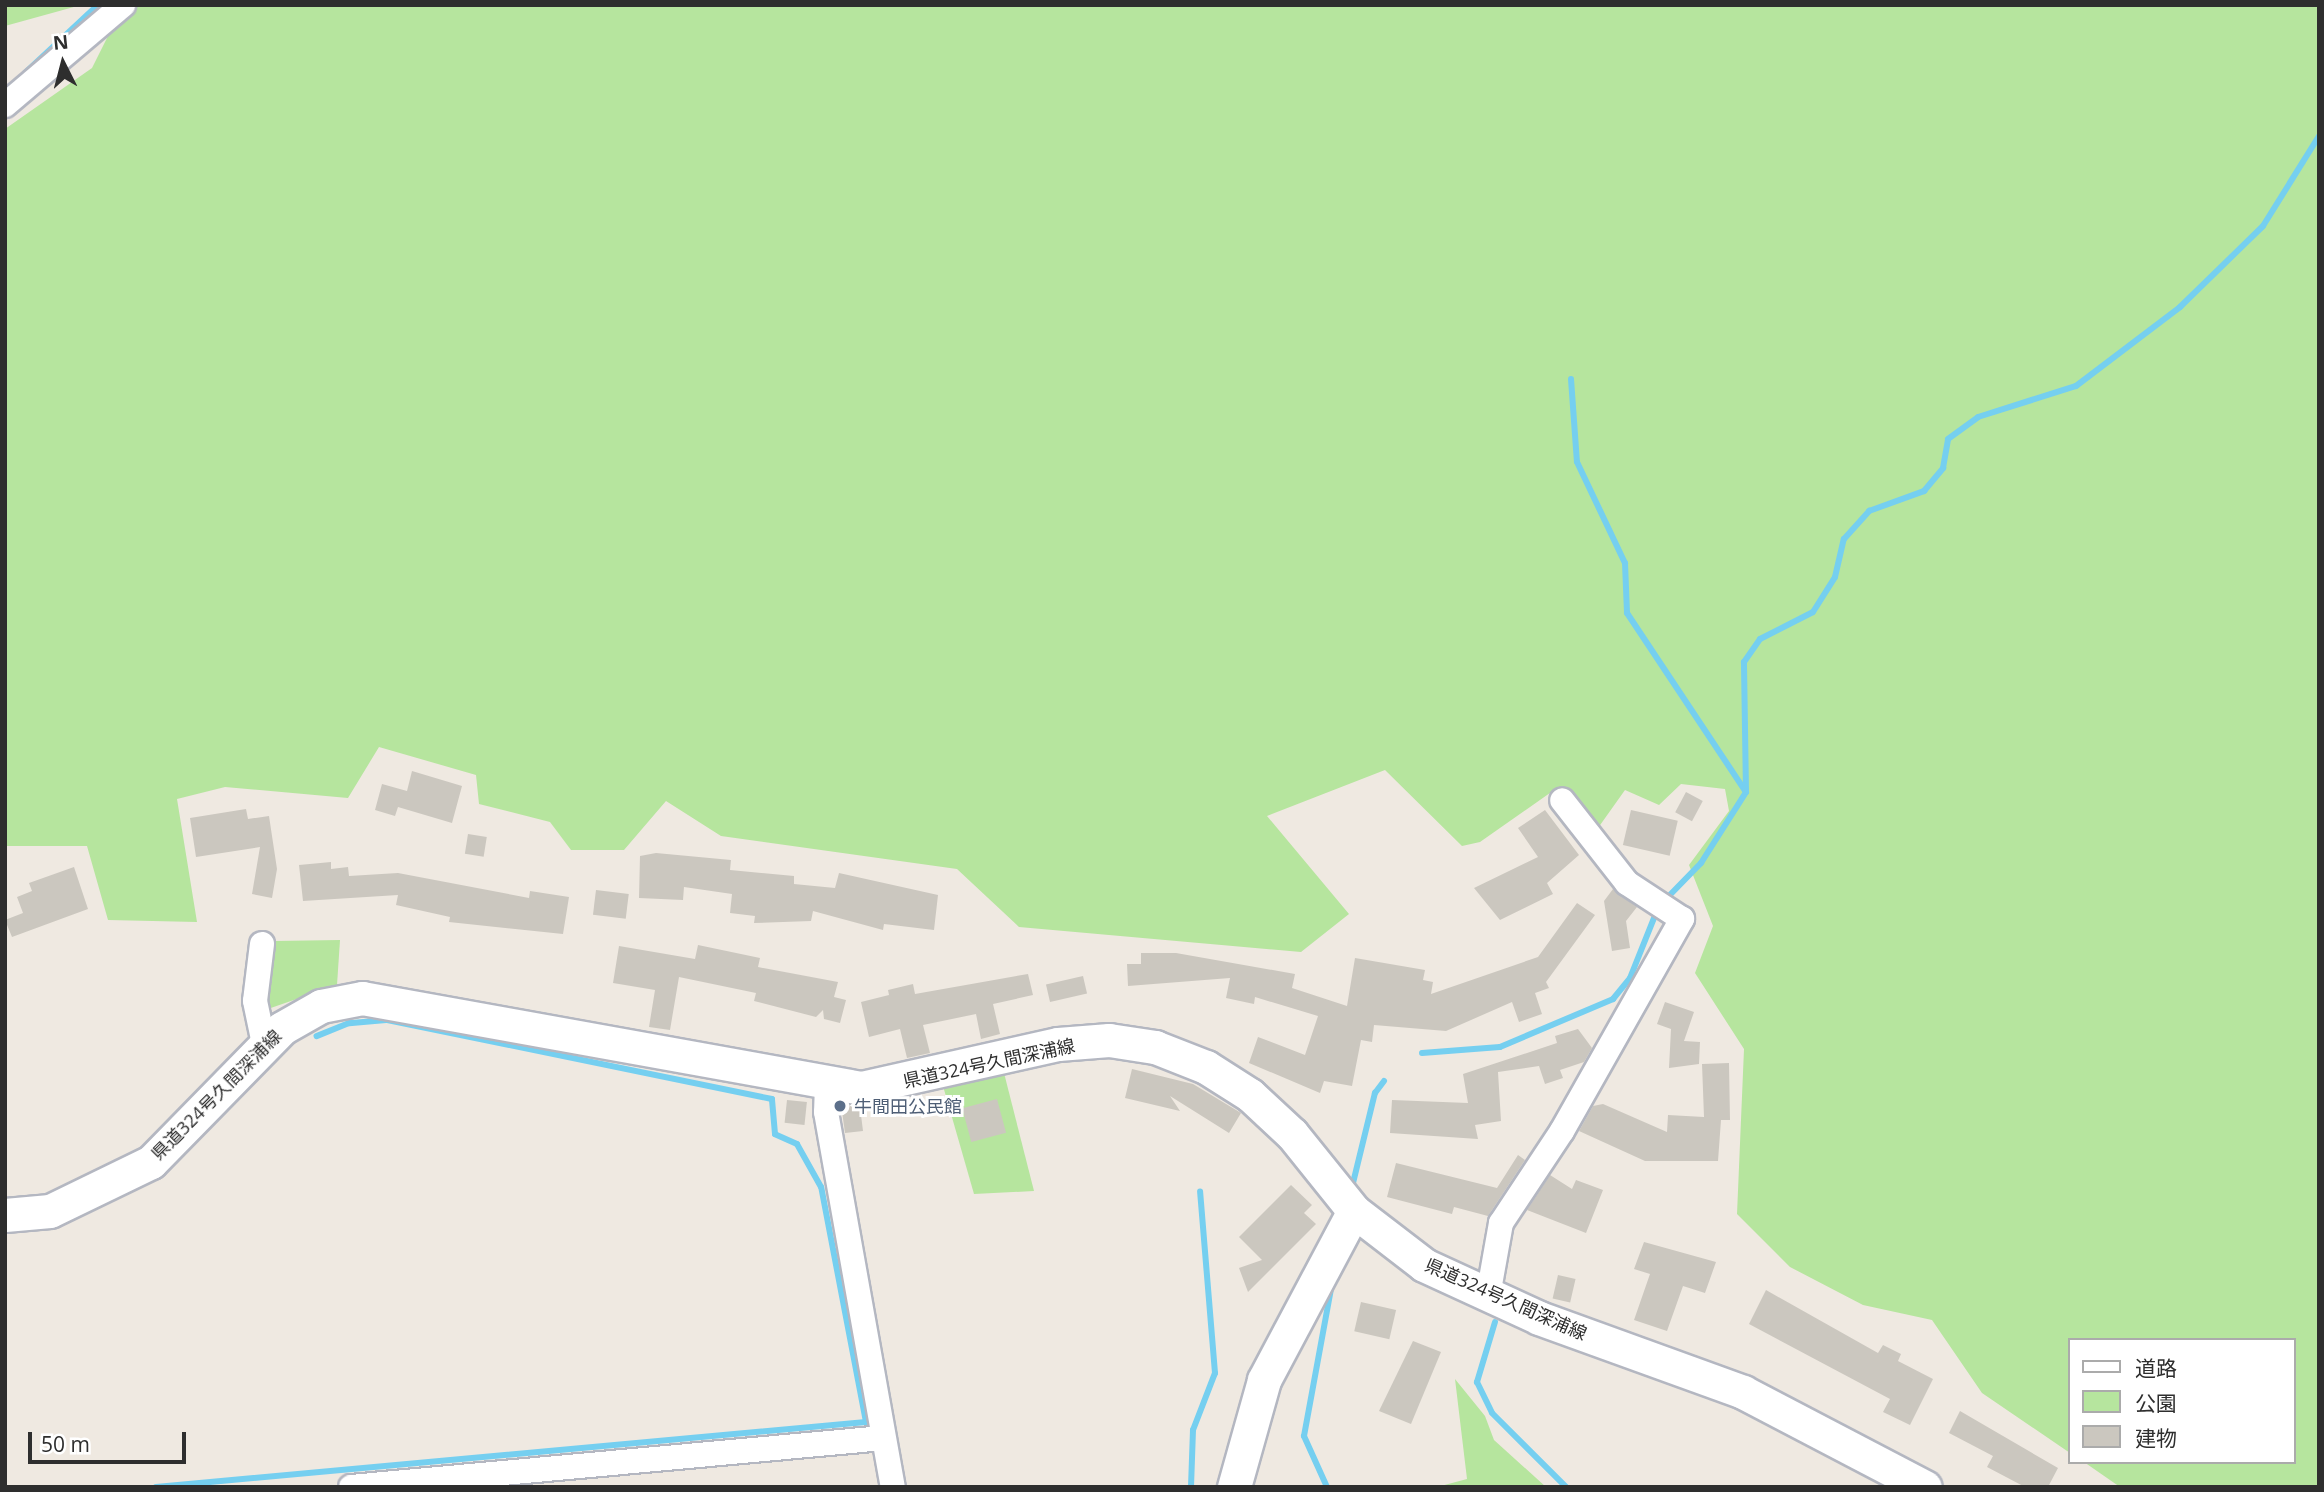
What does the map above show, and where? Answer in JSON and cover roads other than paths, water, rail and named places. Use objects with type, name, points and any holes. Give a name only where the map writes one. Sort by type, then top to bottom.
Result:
[{"type":"main road","name":"県道324号久間深浦線","points":[[5,1215],[50,1211],[151,1162],[264,1044],[320,1006],[362,998],[827,1085],[906,1082],[1058,1044],[1109,1040],[1156,1047],[1206,1067],[1250,1095],[1354,1211],[1424,1265],[1488,1296],[1743,1392],[1926,1487]]},
{"type":"main road","points":[[1234,1487],[1264,1380],[1354,1211]]},
{"type":"street","points":[[5,105],[123,5]]},
{"type":"street","points":[[1488,1296],[1501,1223],[1562,1131],[1682,919],[1627,883],[1562,800]]},
{"type":"street","points":[[262,944],[255,1001],[264,1044]]},
{"type":"street","points":[[827,1085],[826,1112],[893,1487]]},
{"type":"street","points":[[351,1487],[883,1438]]},
{"type":"waterway","points":[[25,73],[98,5]]},
{"type":"waterway","points":[[1665,900],[1701,863],[1746,792],[1744,662],[1760,639],[1813,612],[1835,577],[1844,539],[1869,511],[1924,491],[1943,468],[1948,439],[1978,417],[2076,386],[2180,307],[2263,226],[2319,136]]},
{"type":"waterway","points":[[1571,379],[1577,462],[1625,563],[1627,613],[1746,792]]},
{"type":"waterway","points":[[1422,1053],[1500,1047],[1613,999],[1630,978],[1658,908]]},
{"type":"waterway","points":[[156,1487],[866,1422],[821,1187],[797,1144],[775,1134],[772,1099],[386,1020],[349,1023],[316,1036]]},
{"type":"waterway","points":[[1353,1183],[1375,1093],[1384,1081]]},
{"type":"waterway","points":[[1191,1487],[1193,1430],[1215,1373],[1200,1192]]},
{"type":"waterway","points":[[1327,1487],[1304,1436],[1332,1284]]},
{"type":"waterway","points":[[1495,1322],[1477,1382],[1492,1413],[1566,1487]]},
{"type":"place","name":"牛間田公民館","points":[[840,1106]]}]
